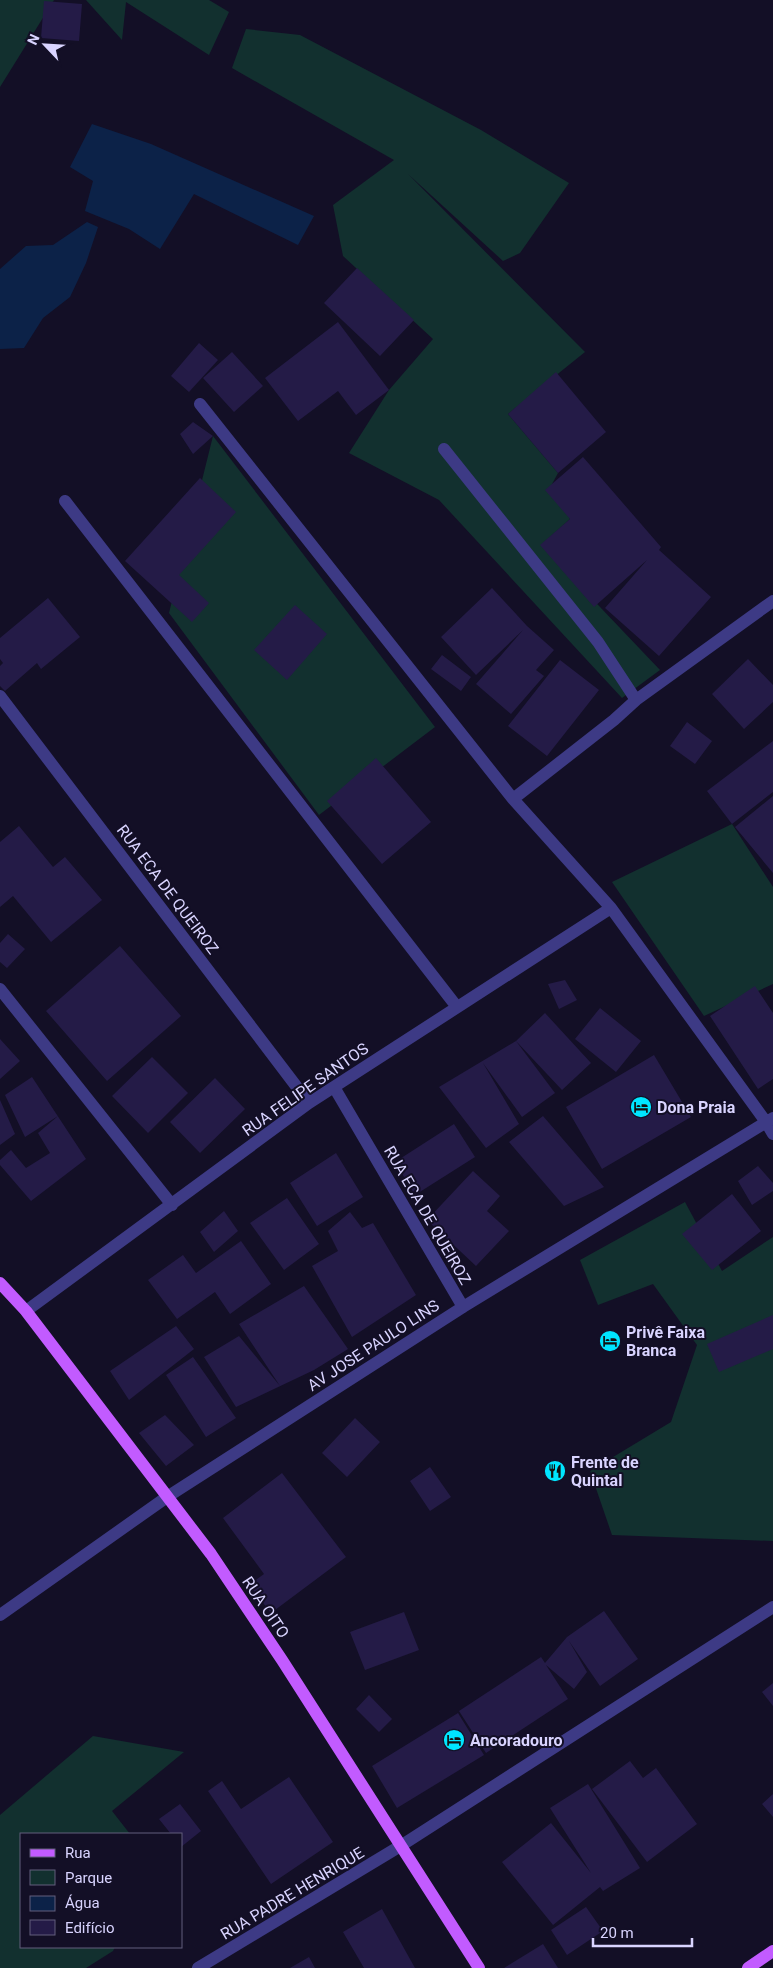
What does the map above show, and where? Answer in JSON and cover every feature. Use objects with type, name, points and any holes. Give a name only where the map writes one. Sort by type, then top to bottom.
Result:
[{"type":"main road","name":"RUA OITO","points":[[0,1283],[26,1311],[217,1562],[402,1845],[479,1968]]},
{"type":"main road","points":[[748,1968],[773,1951]]},
{"type":"street","points":[[200,404],[513,799],[611,908],[770,1120],[773,1134]]},
{"type":"street","points":[[444,449],[598,642],[636,700]]},
{"type":"street","points":[[65,501],[457,1007]]},
{"type":"street","points":[[513,799],[614,720],[636,700],[773,601]]},
{"type":"street","name":"RUA ECA DE QUEIROZ","points":[[0,696],[310,1103]]},
{"type":"street","name":"RUA FELIPE SANTOS","points":[[26,1311],[310,1103],[611,908]]},
{"type":"street","points":[[0,988],[172,1204]]},
{"type":"street","name":"RUA ECA DE QUEIROZ","points":[[334,1087],[463,1307]]},
{"type":"street","name":"AV JOSE PAULO LINS","points":[[0,1614],[167,1497],[463,1307],[770,1120]]},
{"type":"street","name":"RUA PADRE HENRIQUE","points":[[198,1968],[402,1845],[773,1607]]},
{"type":"green space","points":[[0,0],[54,0],[0,87]]},
{"type":"green space","points":[[86,0],[209,0],[229,12],[209,55],[126,2],[122,40]]},
{"type":"green space","points":[[246,29],[300,35],[481,130],[569,183],[520,253],[503,261],[408,174],[585,352],[508,414],[558,473],[551,486],[570,519],[541,545],[660,670],[622,698],[439,500],[349,453],[389,390],[433,339],[343,256],[333,205],[394,160],[232,68]]},
{"type":"green space","points":[[213,436],[435,727],[319,815],[169,613]]},
{"type":"green space","points":[[732,824],[773,887],[773,984],[704,1016],[612,882]]},
{"type":"green space","points":[[685,1202],[722,1271],[773,1237],[773,1541],[612,1535],[590,1471],[671,1422],[697,1345],[653,1284],[598,1305],[580,1260]]},
{"type":"green space","points":[[93,1736],[184,1752],[112,1811],[129,1833],[20,1833],[20,1948],[114,1948],[113,1951],[86,1968],[0,1968],[0,1815]]},
{"type":"water","points":[[92,124],[151,144],[314,216],[298,245],[194,194],[160,249],[129,229],[85,211],[93,181],[70,167]]},
{"type":"water","points":[[87,222],[98,227],[86,263],[70,297],[43,318],[24,348],[0,349],[0,269],[26,246],[53,245]]},
{"type":"building","points":[[44,1],[82,4],[79,41],[41,38]]},
{"type":"building","points":[[357,268],[414,320],[380,356],[324,303]]},
{"type":"building","points":[[338,322],[389,390],[356,415],[338,391],[298,421],[265,378]]},
{"type":"building","points":[[199,343],[218,360],[189,392],[171,376]]},
{"type":"building","points":[[232,352],[263,386],[234,412],[203,378]]},
{"type":"building","points":[[556,372],[606,432],[558,473],[508,414]]},
{"type":"building","points":[[193,422],[213,436],[193,454],[180,434]]},
{"type":"building","points":[[583,457],[661,547],[659,550],[711,597],[659,656],[605,608],[647,560],[594,607],[540,545],[570,519],[545,490]]},
{"type":"building","points":[[200,478],[236,512],[179,575],[209,603],[192,622],[125,561]]},
{"type":"building","points":[[492,588],[527,626],[554,650],[536,670],[544,676],[511,714],[476,684],[523,630],[476,675],[441,637]]},
{"type":"building","points":[[48,598],[80,637],[41,669],[37,663],[5,691],[0,686],[0,666],[3,663],[0,659],[0,638]]},
{"type":"building","points":[[295,605],[327,634],[287,680],[254,650]]},
{"type":"building","points":[[442,655],[471,677],[461,691],[431,669]]},
{"type":"building","points":[[748,659],[773,685],[773,702],[744,729],[712,694]]},
{"type":"building","points":[[560,660],[599,690],[547,756],[508,726]]},
{"type":"building","points":[[687,722],[712,741],[695,764],[670,746]]},
{"type":"building","points":[[773,741],[773,792],[732,824],[707,791]]},
{"type":"building","points":[[376,758],[431,822],[382,864],[327,801]]},
{"type":"building","points":[[773,796],[773,873],[735,827]]},
{"type":"building","points":[[19,826],[53,867],[65,857],[102,900],[51,942],[13,896],[0,907],[0,842]]},
{"type":"building","points":[[8,934],[25,949],[7,968],[0,962],[0,943]]},
{"type":"building","points":[[120,946],[181,1016],[107,1081],[46,1011]]},
{"type":"building","points":[[565,980],[577,1000],[559,1009],[548,984]]},
{"type":"building","points":[[755,986],[773,1013],[773,1079],[758,1089],[710,1016]]},
{"type":"building","points":[[600,1008],[641,1041],[616,1072],[575,1039]]},
{"type":"building","points":[[545,1013],[591,1063],[562,1090],[516,1041]]},
{"type":"building","points":[[0,1039],[20,1061],[0,1079]]},
{"type":"building","points":[[516,1041],[555,1093],[522,1117],[483,1063],[519,1124],[486,1148],[439,1087]]},
{"type":"building","points":[[654,1055],[691,1117],[602,1169],[566,1107]]},
{"type":"building","points":[[152,1057],[188,1093],[148,1133],[112,1096]]},
{"type":"building","points":[[32,1077],[58,1116],[25,1137],[5,1095]]},
{"type":"building","points":[[215,1078],[245,1109],[200,1153],[170,1122]]},
{"type":"building","points":[[0,1100],[15,1134],[0,1145]]},
{"type":"building","points":[[58,1116],[86,1159],[31,1201],[0,1165],[0,1160],[11,1150],[26,1168],[50,1153],[38,1133]]},
{"type":"building","points":[[543,1116],[604,1187],[564,1206],[509,1142]]},
{"type":"building","points":[[454,1124],[475,1157],[415,1195],[395,1162]]},
{"type":"building","points":[[336,1153],[363,1197],[317,1226],[290,1183]]},
{"type":"building","points":[[758,1166],[773,1183],[773,1191],[752,1205],[738,1181]]},
{"type":"building","points":[[473,1171],[500,1196],[487,1211],[509,1231],[476,1266],[427,1220]]},
{"type":"building","points":[[732,1194],[761,1231],[712,1270],[682,1234]]},
{"type":"building","points":[[287,1198],[319,1244],[284,1270],[250,1223]]},
{"type":"building","points":[[224,1211],[238,1231],[214,1252],[200,1232]]},
{"type":"building","points":[[350,1212],[362,1228],[373,1223],[416,1295],[352,1337],[312,1266],[338,1251],[328,1231]]},
{"type":"building","points":[[241,1241],[271,1284],[230,1314],[215,1292],[177,1319],[148,1280],[183,1255],[196,1273]]},
{"type":"building","points":[[304,1286],[348,1349],[314,1370],[236,1407],[204,1357],[239,1336],[280,1386],[239,1324]]},
{"type":"building","points":[[773,1315],[773,1349],[719,1372],[707,1344]]},
{"type":"building","points":[[176,1326],[194,1349],[129,1400],[110,1371]]},
{"type":"building","points":[[193,1357],[236,1418],[206,1437],[166,1375]]},
{"type":"building","points":[[165,1415],[194,1445],[166,1466],[139,1433]]},
{"type":"building","points":[[355,1418],[380,1442],[347,1477],[322,1453]]},
{"type":"building","points":[[430,1467],[451,1497],[430,1511],[410,1481]]},
{"type":"building","points":[[282,1473],[346,1557],[271,1613],[249,1585],[264,1574],[223,1518]]},
{"type":"building","points":[[604,1611],[638,1659],[600,1686],[569,1641],[587,1672],[574,1689],[546,1665],[568,1699],[486,1753],[459,1711],[541,1657],[545,1663],[567,1637]]},
{"type":"building","points":[[404,1612],[419,1650],[365,1670],[350,1632]]},
{"type":"building","points":[[773,1683],[773,1706],[762,1692]]},
{"type":"building","points":[[369,1695],[392,1719],[379,1732],[356,1709]]},
{"type":"building","points":[[458,1713],[484,1755],[397,1808],[372,1766]]},
{"type":"building","points":[[630,1761],[643,1778],[656,1768],[697,1824],[647,1862],[592,1789]]},
{"type":"building","points":[[289,1777],[333,1842],[271,1884],[208,1791],[222,1781],[241,1809]]},
{"type":"building","points":[[588,1784],[640,1868],[603,1891],[600,1887],[553,1925],[502,1862],[551,1823],[591,1873],[550,1808]]},
{"type":"building","points":[[773,1794],[773,1817],[762,1804]]},
{"type":"building","points":[[180,1804],[201,1831],[182,1846],[182,1833],[170,1833],[159,1819]]},
{"type":"building","points":[[586,1907],[603,1931],[567,1955],[551,1930]]},
{"type":"building","points":[[382,1909],[415,1968],[364,1968],[343,1932]]},
{"type":"building","points":[[543,1944],[558,1968],[504,1968]]},
{"type":"building","points":[[309,1957],[315,1968],[290,1968]]},
{"type":"place","name":"Dona Praia","points":[[641,1107]]},
{"type":"place","name":"Privê Faixa Branca","points":[[610,1341]]},
{"type":"place","name":"Frente de Quintal","points":[[555,1471]]},
{"type":"place","name":"Ancoradouro","points":[[454,1740]]}]
